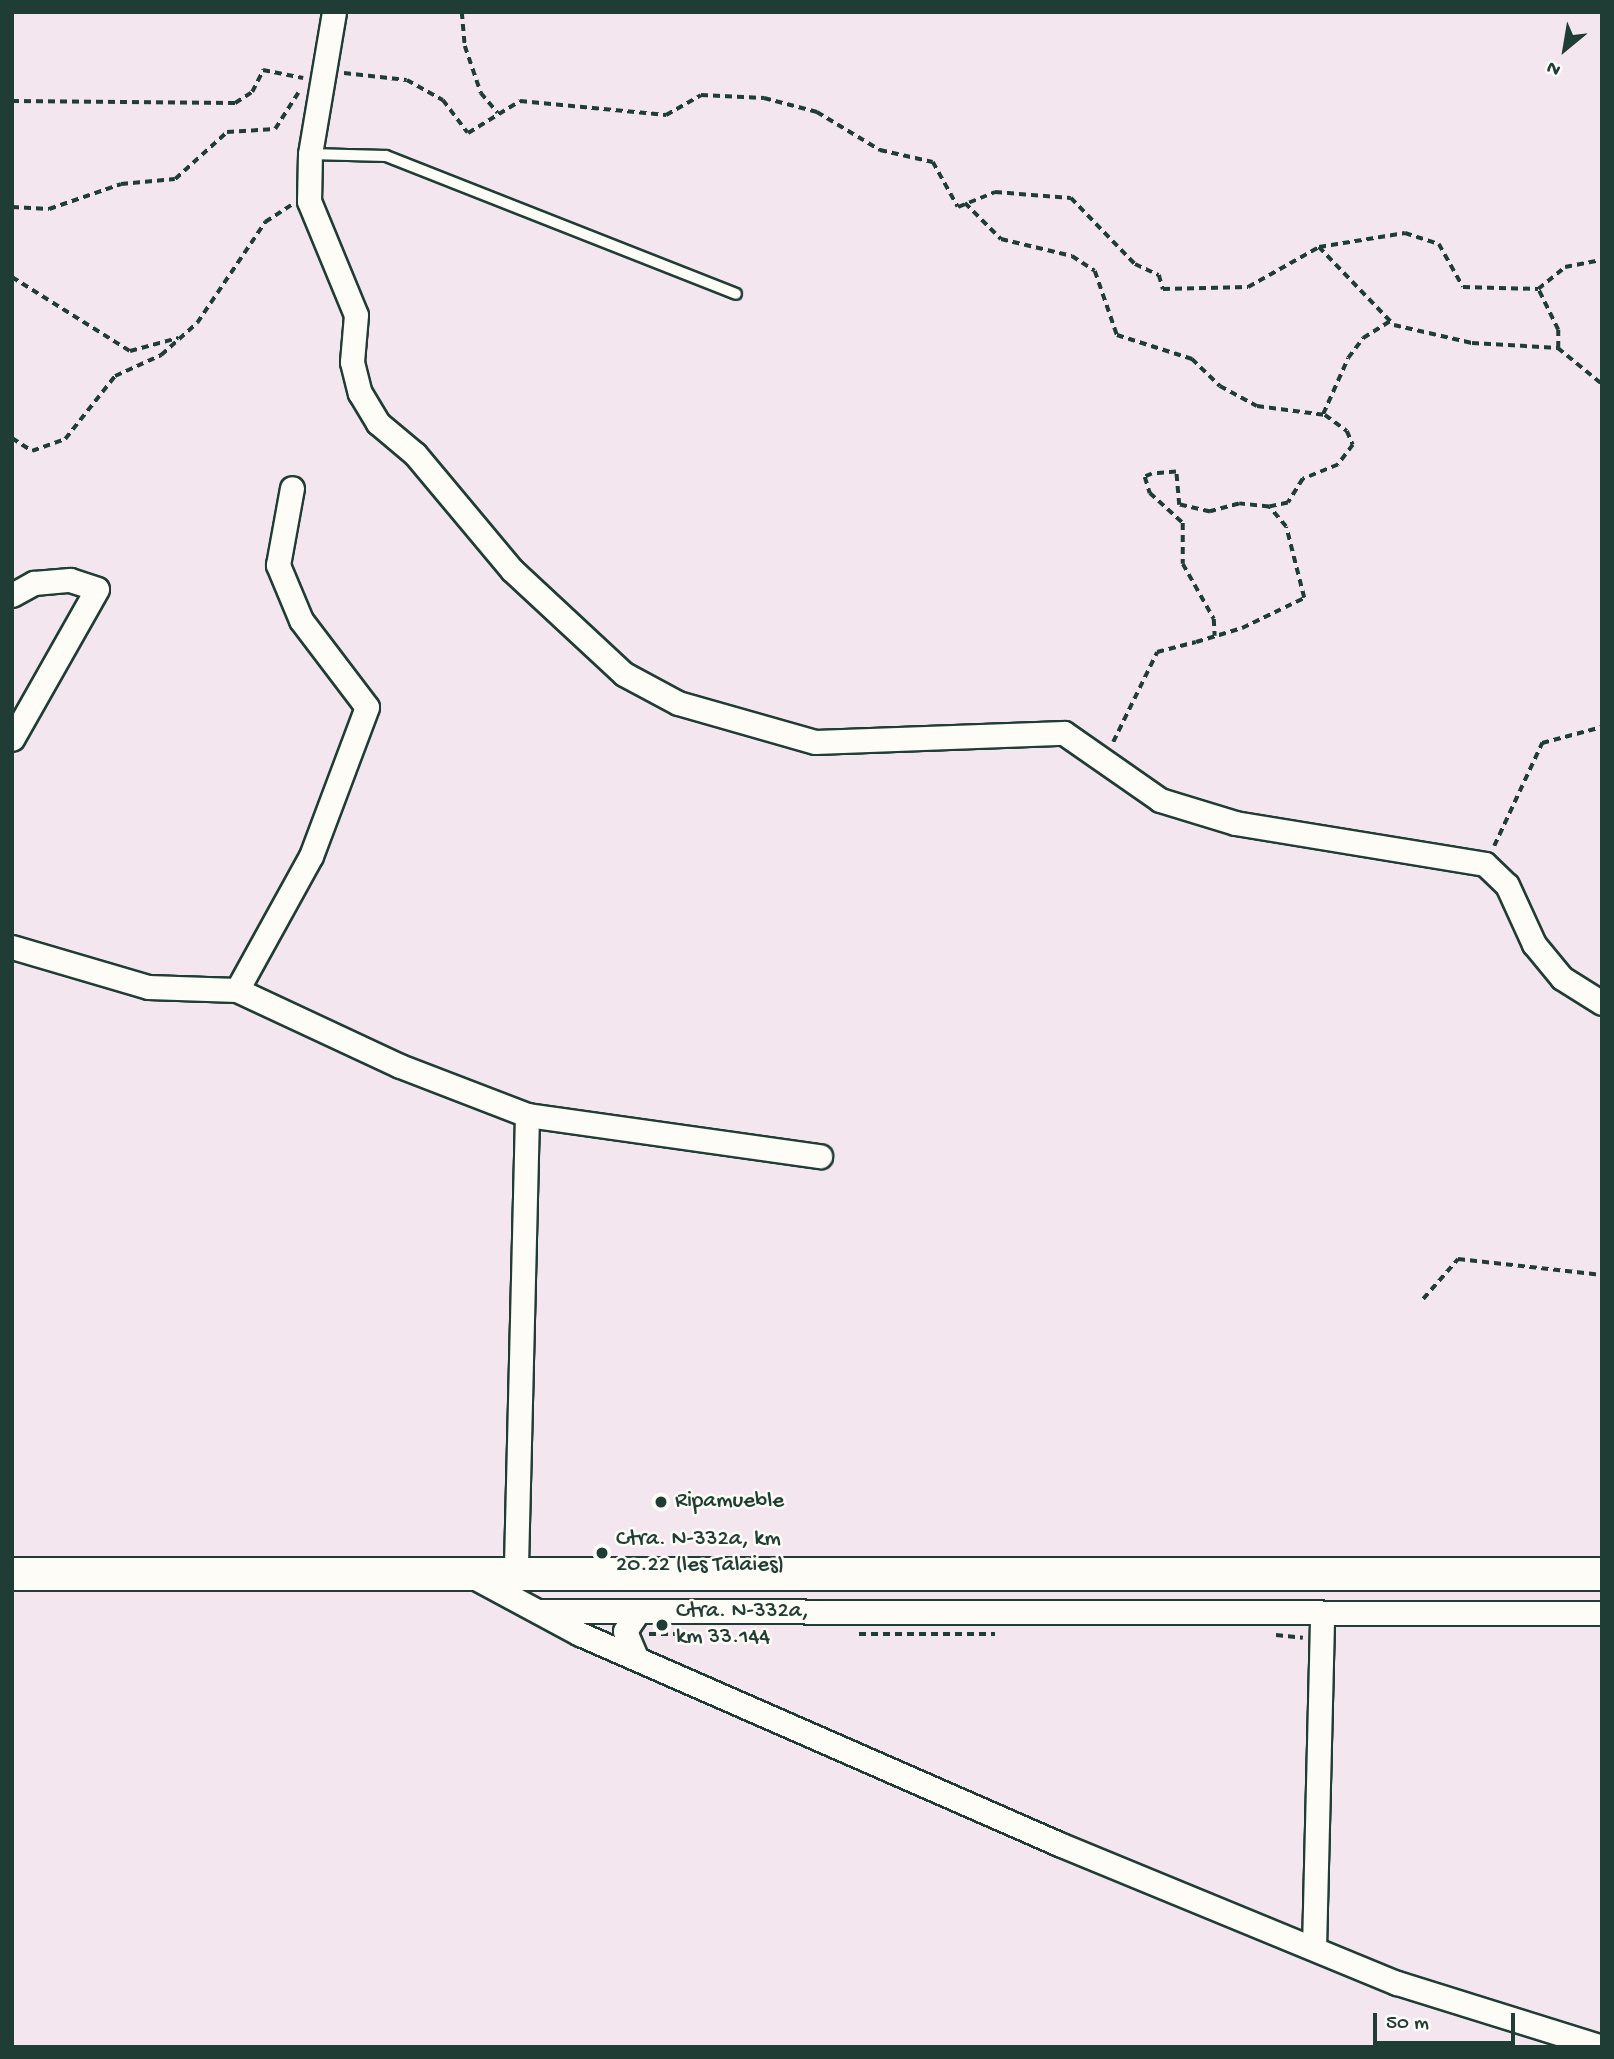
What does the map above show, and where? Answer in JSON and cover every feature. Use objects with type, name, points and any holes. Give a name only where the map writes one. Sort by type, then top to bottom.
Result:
[{"type":"main road","points":[[12,1574],[516,1578],[1602,1574]]},
{"type":"street","points":[[334,12],[315,78],[310,201],[356,315],[352,362],[360,393],[378,423],[415,454],[512,570],[624,674],[678,703],[815,742],[1064,733],[1160,800],[1235,823],[1485,864],[1507,885],[1534,944],[1562,978],[1602,1003]]},
{"type":"street","points":[[237,990],[311,856],[367,707],[301,620],[278,565],[292,488]]},
{"type":"street","points":[[12,595],[34,583],[70,580],[97,589],[16,725]]},
{"type":"street","points":[[12,947],[148,988],[237,990],[400,1066],[527,1115],[820,1156]]},
{"type":"street","points":[[516,1578],[527,1115]]},
{"type":"street","points":[[474,1577],[530,1611],[1046,1839],[1314,1948],[1492,2016],[1602,2047]]},
{"type":"street","points":[[530,1611],[1602,1613]]},
{"type":"street","points":[[636,1657],[625,1631],[637,1613]]},
{"type":"street","points":[[1314,1948],[1322,1613]]},
{"type":"lane","points":[[310,154],[386,156],[736,294]]},
{"type":"path","points":[[462,12],[465,46],[481,93],[499,113]]},
{"type":"path","points":[[12,101],[235,103],[252,92],[263,70],[315,78],[369,72],[407,80],[443,100],[468,133],[520,101],[666,115],[701,95],[764,98],[817,112],[880,150],[933,162],[958,206],[995,192],[1071,198],[1135,264],[1160,275],[1163,289],[1248,287],[1319,247],[1414,235],[1439,244],[1463,287],[1538,289],[1565,267],[1602,260]]},
{"type":"path","points":[[12,207],[49,209],[121,184],[175,179],[227,132],[275,128],[298,95],[315,78]]},
{"type":"path","points":[[12,438],[32,451],[65,439],[115,376],[162,355],[180,338],[265,222],[310,201]]},
{"type":"path","points":[[965,204],[1001,239],[1021,239],[1072,256],[1095,271],[1117,335],[1192,359],[1220,386],[1257,406],[1323,414],[1347,431],[1353,445],[1349,455],[1303,480],[1287,503],[1269,507],[1239,504],[1210,512],[1179,505],[1177,472],[1146,477],[1150,493],[1183,523],[1183,564],[1214,619],[1214,636]]},
{"type":"path","points":[[1319,247],[1390,321],[1472,343],[1559,348],[1602,384]]},
{"type":"path","points":[[12,277],[130,351],[162,338],[180,338]]},
{"type":"path","points":[[1538,289],[1558,330],[1559,348]]},
{"type":"path","points":[[1323,414],[1348,358],[1363,338],[1390,321]]},
{"type":"path","points":[[1103,759],[1157,652],[1242,628],[1304,598],[1286,527],[1269,507]]},
{"type":"path","points":[[1485,864],[1542,743],[1602,727]]},
{"type":"path","points":[[1423,1299],[1458,1259],[1602,1275]]},
{"type":"place","name":"Ripamueble","points":[[661,1502]]},
{"type":"place","name":"Ctra. N-332a, km 20.22 (les Talaies)","points":[[602,1553]]},
{"type":"place","name":"Ctra. N-332a, km 33.144","points":[[662,1625]]}]
